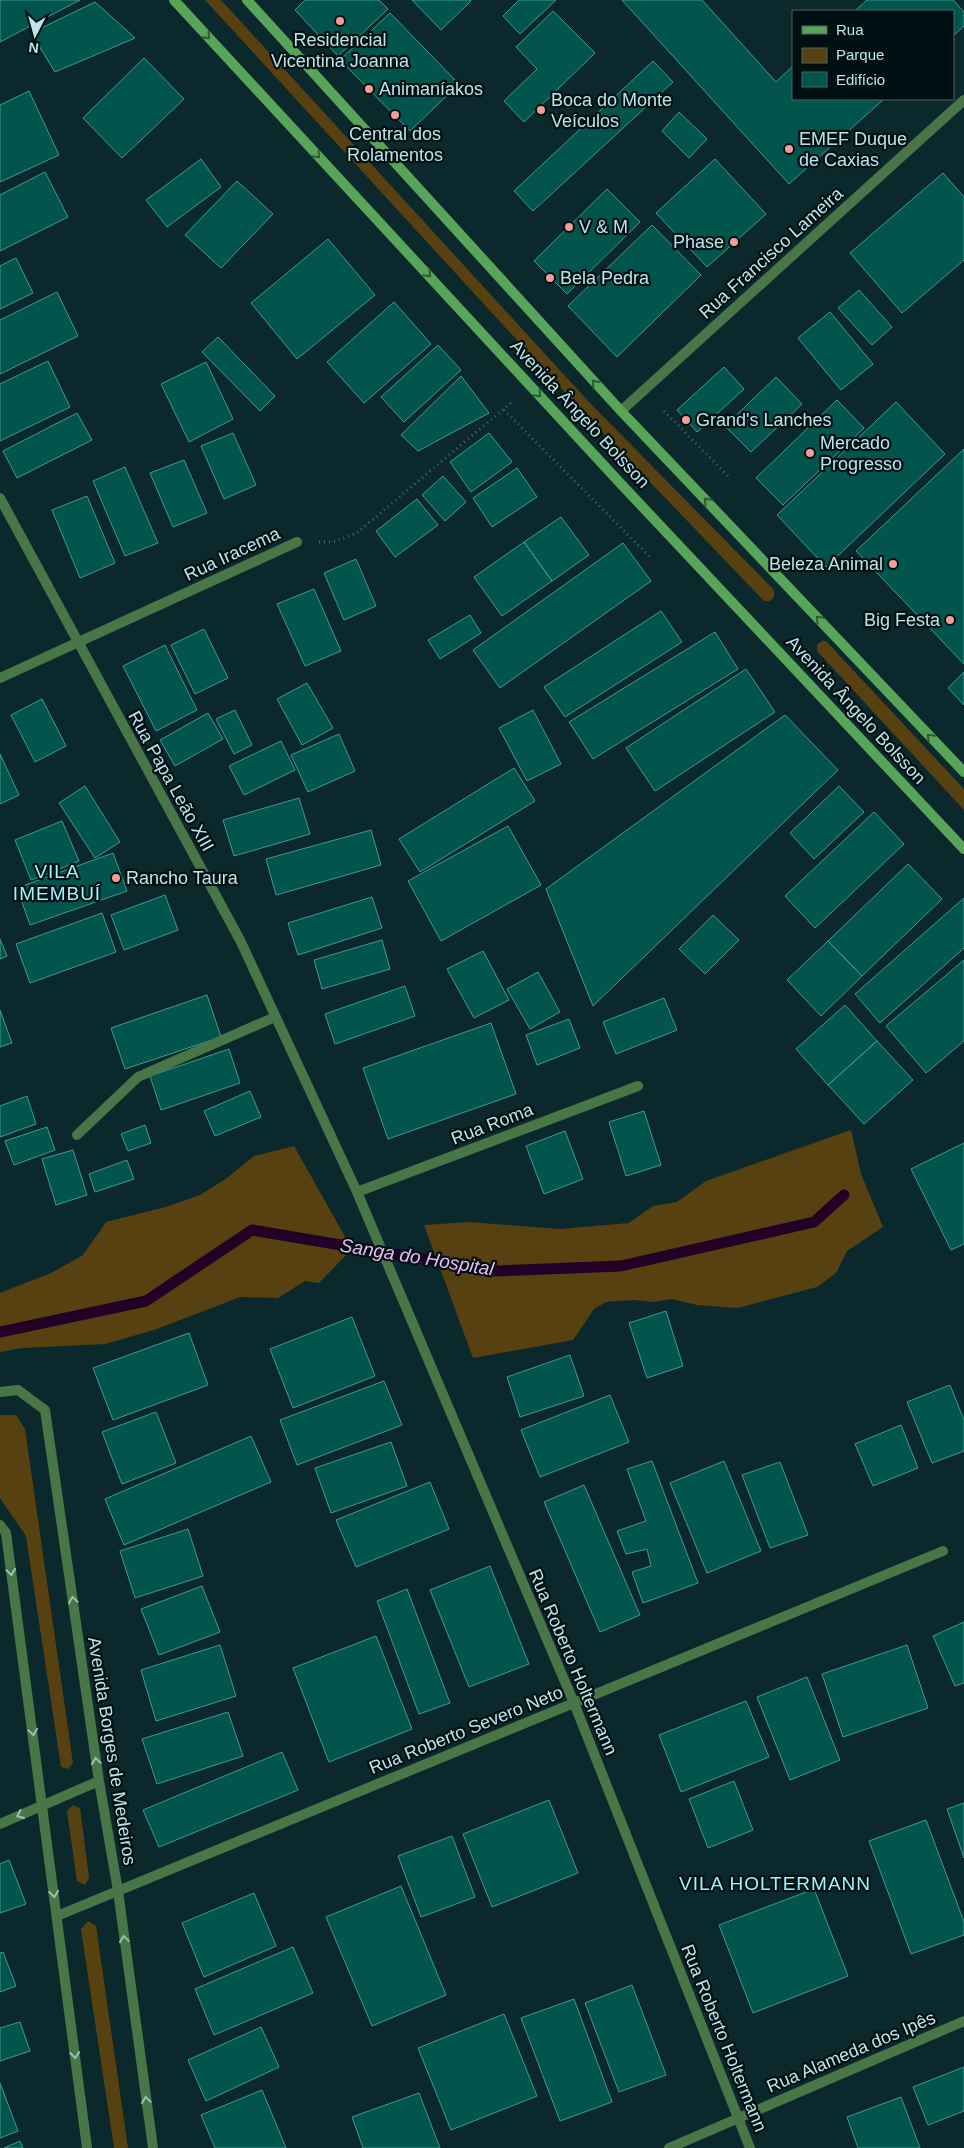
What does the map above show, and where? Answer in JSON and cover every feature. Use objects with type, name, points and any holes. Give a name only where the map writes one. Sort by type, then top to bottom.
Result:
[{"type":"main road","name":"Avenida Ângelo Bolsson","points":[[174,0],[531,386],[964,849]]},
{"type":"main road","name":"Avenida Ângelo Bolsson","points":[[247,0],[621,411],[964,772]]},
{"type":"street","name":"Rua Francisco Lameira","points":[[621,411],[962,104]]},
{"type":"street","name":"Rua Papa Leão XIII","points":[[0,498],[77,643],[240,940],[357,1192]]},
{"type":"street","name":"Rua Iracema","points":[[0,678],[296,542]]},
{"type":"street","points":[[77,1135],[138,1077],[275,1017]]},
{"type":"street","name":"Rua Roma","points":[[357,1192],[638,1086]]},
{"type":"street","name":"Rua Roberto Holtermann","points":[[357,1192],[574,1703],[750,2148]]},
{"type":"street","name":"Avenida Borges de Medeiros","points":[[0,1392],[18,1390],[44,1410],[99,1781],[118,1891],[153,2148]]},
{"type":"street","points":[[0,1525],[6,1533],[87,2148]]},
{"type":"street","name":"Rua Roberto Severo Neto","points":[[57,1916],[943,1551]]},
{"type":"street","points":[[0,1824],[99,1781]]},
{"type":"street","name":"Rua Alameda dos Ipês","points":[[668,2148],[964,2021]]},
{"type":"path","name":"Rua Iracema","points":[[296,542],[333,542],[357,533],[531,386]]},
{"type":"path","points":[[504,410],[651,558]]},
{"type":"path","points":[[664,412],[730,478]]},
{"type":"green space","points":[[205,0],[221,0],[589,402],[774,590],[774,597],[770,601],[764,601],[582,411]]},
{"type":"green space","points":[[822,641],[826,641],[964,789],[964,810],[817,651],[817,645]]},
{"type":"green space","points":[[851,1130],[861,1174],[883,1227],[847,1251],[836,1273],[817,1287],[738,1308],[697,1305],[672,1299],[653,1302],[633,1300],[606,1302],[594,1309],[573,1340],[473,1358],[424,1225],[469,1222],[560,1229],[629,1223],[653,1206],[677,1202],[706,1181]]},
{"type":"green space","points":[[294,1146],[352,1249],[319,1283],[305,1281],[278,1298],[240,1297],[157,1329],[105,1344],[22,1348],[0,1352],[0,1293],[51,1273],[83,1255],[106,1222],[166,1207],[200,1195],[227,1178],[254,1156]]},
{"type":"green space","points":[[0,1415],[16,1415],[25,1429],[73,1763],[68,1769],[61,1767],[26,1536],[0,1498]]},
{"type":"green space","points":[[73,1805],[80,1808],[89,1878],[85,1885],[77,1881],[67,1811]]},
{"type":"green space","points":[[88,1921],[96,1926],[128,2148],[114,2148],[81,1929]]},
{"type":"building","points":[[0,0],[80,0],[0,42]]},
{"type":"building","name":"Residencial Vicentina Joanna","points":[[305,0],[379,0],[388,9],[338,56],[295,10]]},
{"type":"building","points":[[412,0],[470,0],[471,1],[441,30]]},
{"type":"building","points":[[519,0],[556,0],[520,34],[503,16]]},
{"type":"building","points":[[622,0],[702,0],[776,82],[792,67],[792,100],[883,100],[789,184]]},
{"type":"building","points":[[867,0],[953,0],[964,12],[964,26],[954,35],[954,10],[856,10]]},
{"type":"building","points":[[95,2],[135,38],[55,72],[31,33]]},
{"type":"building","points":[[553,11],[595,53],[524,122],[504,101],[537,69],[516,47]]},
{"type":"building","points":[[390,13],[459,84],[410,131],[340,60]]},
{"type":"building","points":[[144,58],[184,99],[122,158],[83,118]]},
{"type":"building","points":[[653,61],[673,82],[533,211],[514,191]]},
{"type":"building","points":[[29,91],[59,155],[0,182],[0,105]]},
{"type":"building","points":[[679,112],[707,139],[689,158],[662,131]]},
{"type":"building","points":[[201,159],[221,187],[167,227],[146,200]]},
{"type":"building","points":[[715,159],[766,214],[707,267],[656,213]]},
{"type":"building","points":[[45,172],[68,217],[0,251],[0,195]]},
{"type":"building","points":[[943,173],[964,197],[964,260],[902,313],[850,253]]},
{"type":"building","points":[[237,181],[273,214],[221,268],[185,235]]},
{"type":"building","points":[[607,189],[640,222],[567,294],[534,261]]},
{"type":"building","points":[[652,225],[701,275],[617,357],[568,306]]},
{"type":"building","points":[[328,239],[375,295],[297,359],[251,303]]},
{"type":"building","points":[[16,258],[33,293],[0,309],[0,266]]},
{"type":"building","points":[[859,290],[892,327],[872,345],[838,308]]},
{"type":"building","points":[[57,292],[78,336],[0,374],[0,320]]},
{"type":"building","points":[[394,302],[431,344],[364,403],[327,362]]},
{"type":"building","points":[[830,312],[873,364],[841,390],[798,338]]},
{"type":"building","points":[[218,337],[275,396],[260,411],[202,352]]},
{"type":"building","points":[[438,345],[461,370],[404,422],[381,397]]},
{"type":"building","points":[[48,361],[70,407],[0,441],[0,384]]},
{"type":"building","points":[[206,362],[233,419],[189,442],[161,384]]},
{"type":"building","points":[[724,367],[744,389],[697,432],[677,410]]},
{"type":"building","points":[[461,376],[489,413],[418,451],[401,435]]},
{"type":"building","points":[[776,377],[802,404],[751,452],[725,426]]},
{"type":"building","name":"Mercado Progresso","points":[[837,400],[864,428],[783,505],[756,478]]},
{"type":"building","points":[[896,402],[945,454],[826,567],[777,515]]},
{"type":"building","points":[[77,413],[92,440],[17,478],[3,451]]},
{"type":"building","points":[[233,433],[256,485],[224,499],[201,446]]},
{"type":"building","points":[[489,433],[512,462],[471,492],[450,462]]},
{"type":"building","points":[[964,449],[964,664],[856,551]]},
{"type":"building","points":[[184,460],[207,513],[173,527],[150,473]]},
{"type":"building","points":[[125,467],[158,543],[125,556],[93,481]]},
{"type":"building","points":[[517,468],[537,497],[492,527],[473,498]]},
{"type":"building","points":[[443,476],[466,502],[445,521],[422,495]]},
{"type":"building","points":[[87,496],[115,563],[80,578],[52,510]]},
{"type":"building","points":[[417,499],[438,525],[395,557],[376,531]]},
{"type":"building","points":[[561,517],[589,555],[552,581],[524,542]]},
{"type":"building","points":[[524,542],[552,581],[502,616],[474,577]]},
{"type":"building","points":[[623,543],[651,581],[500,688],[473,650]]},
{"type":"building","points":[[356,559],[376,606],[344,620],[324,573]]},
{"type":"building","points":[[314,589],[341,651],[305,666],[277,604]]},
{"type":"building","points":[[661,611],[682,642],[565,717],[544,687]]},
{"type":"building","points":[[470,615],[481,633],[440,659],[428,640]]},
{"type":"building","points":[[204,629],[228,678],[195,694],[171,645]]},
{"type":"building","points":[[715,632],[738,669],[593,759],[569,722]]},
{"type":"building","points":[[165,645],[197,710],[156,731],[123,666]]},
{"type":"building","points":[[746,669],[775,712],[655,791],[626,748]]},
{"type":"building","points":[[964,672],[964,705],[948,688]]},
{"type":"building","points":[[307,683],[333,728],[302,745],[277,699]]},
{"type":"building","points":[[42,699],[66,746],[35,762],[11,715]]},
{"type":"building","points":[[235,710],[252,745],[234,754],[216,719]]},
{"type":"building","points":[[533,710],[561,764],[527,781],[499,728]]},
{"type":"building","points":[[208,713],[223,739],[175,766],[160,740]]},
{"type":"building","points":[[785,715],[838,770],[593,1006],[546,889]]},
{"type":"building","points":[[339,734],[355,771],[308,792],[291,755]]},
{"type":"building","points":[[281,741],[295,770],[244,795],[229,766]]},
{"type":"building","points":[[0,754],[19,795],[0,804]]},
{"type":"building","points":[[514,768],[535,801],[420,872],[399,839]]},
{"type":"building","points":[[85,786],[120,842],[95,858],[59,803]]},
{"type":"building","points":[[839,786],[864,812],[814,859],[790,833]]},
{"type":"building","points":[[299,798],[310,834],[234,856],[223,820]]},
{"type":"building","points":[[874,812],[904,844],[815,928],[785,896]]},
{"type":"building","points":[[62,821],[79,861],[31,880],[15,840]]},
{"type":"building","points":[[508,826],[541,885],[441,941],[408,881]]},
{"type":"building","points":[[371,830],[381,865],[276,895],[266,859]]},
{"type":"building","points":[[113,853],[127,891],[30,925],[17,888]]},
{"type":"building","points":[[908,864],[942,899],[862,976],[828,941]]},
{"type":"building","points":[[165,895],[178,930],[124,950],[111,915]]},
{"type":"building","points":[[372,897],[382,928],[298,955],[288,923]]},
{"type":"building","points":[[964,898],[964,948],[880,1023],[855,994]]},
{"type":"building","points":[[102,913],[116,952],[30,983],[16,944]]},
{"type":"building","points":[[713,915],[739,940],[705,974],[679,949]]},
{"type":"building","points":[[0,939],[7,956],[0,959]]},
{"type":"building","points":[[382,940],[390,969],[322,989],[314,960]]},
{"type":"building","points":[[828,941],[862,976],[821,1016],[787,980]]},
{"type":"building","points":[[483,951],[509,1000],[474,1018],[447,969]]},
{"type":"building","points":[[964,960],[964,1041],[926,1073],[886,1026]]},
{"type":"building","points":[[538,972],[560,1012],[530,1029],[507,989]]},
{"type":"building","points":[[405,986],[415,1016],[335,1044],[325,1014]]},
{"type":"building","points":[[207,995],[221,1037],[125,1069],[111,1028]]},
{"type":"building","points":[[664,998],[677,1030],[616,1054],[603,1022]]},
{"type":"building","points":[[845,1005],[877,1041],[828,1085],[796,1049]]},
{"type":"building","points":[[0,1010],[12,1043],[0,1047]]},
{"type":"building","points":[[569,1019],[580,1048],[537,1065],[526,1035]]},
{"type":"building","points":[[491,1023],[516,1094],[388,1139],[363,1068]]},
{"type":"building","points":[[877,1041],[913,1080],[864,1124],[828,1085]]},
{"type":"building","points":[[229,1049],[240,1083],[161,1110],[150,1076]]},
{"type":"building","points":[[250,1091],[261,1117],[215,1136],[204,1111]]},
{"type":"building","points":[[27,1096],[36,1124],[0,1137],[0,1106]]},
{"type":"building","points":[[644,1111],[661,1165],[626,1176],[609,1122]]},
{"type":"building","points":[[145,1125],[151,1143],[128,1151],[121,1134]]},
{"type":"building","points":[[47,1127],[55,1150],[14,1165],[5,1141]]},
{"type":"building","points":[[565,1131],[583,1179],[544,1194],[526,1146]]},
{"type":"building","points":[[964,1143],[964,1244],[951,1250],[911,1169]]},
{"type":"building","points":[[73,1150],[87,1195],[56,1205],[42,1159]]},
{"type":"building","points":[[127,1160],[134,1179],[95,1192],[89,1174]]},
{"type":"building","points":[[666,1311],[683,1366],[647,1378],[629,1323]]},
{"type":"building","points":[[352,1317],[375,1376],[293,1408],[270,1349]]},
{"type":"building","points":[[189,1333],[208,1385],[113,1420],[93,1368]]},
{"type":"building","points":[[570,1355],[584,1396],[520,1417],[507,1377]]},
{"type":"building","points":[[384,1381],[402,1425],[297,1465],[280,1420]]},
{"type":"building","points":[[950,1385],[964,1420],[964,1451],[932,1463],[907,1402]]},
{"type":"building","points":[[610,1395],[629,1442],[540,1477],[521,1430]]},
{"type":"building","points":[[156,1412],[176,1463],[122,1484],[102,1432]]},
{"type":"building","points":[[901,1425],[918,1468],[873,1486],[855,1444]]},
{"type":"building","points":[[251,1436],[271,1482],[124,1545],[105,1499]]},
{"type":"building","points":[[391,1442],[407,1486],[331,1513],[315,1468]]},
{"type":"building","points":[[652,1461],[698,1583],[643,1603],[632,1572],[651,1566],[647,1549],[626,1554],[617,1531],[646,1521],[627,1469]]},
{"type":"building","points":[[724,1461],[761,1551],[707,1573],[670,1483]]},
{"type":"building","points":[[780,1462],[808,1535],[770,1548],[742,1475]]},
{"type":"building","points":[[430,1482],[449,1529],[356,1567],[336,1520]]},
{"type":"building","points":[[584,1485],[640,1615],[600,1632],[544,1502]]},
{"type":"building","points":[[188,1529],[203,1576],[135,1598],[120,1551]]},
{"type":"building","points":[[490,1566],[529,1664],[469,1687],[430,1590]]},
{"type":"building","points":[[202,1586],[220,1632],[159,1655],[141,1609]]},
{"type":"building","points":[[407,1589],[450,1703],[419,1714],[377,1601]]},
{"type":"building","points":[[964,1622],[964,1683],[955,1686],[933,1636]]},
{"type":"building","points":[[376,1636],[412,1729],[329,1762],[293,1668]]},
{"type":"building","points":[[220,1645],[236,1696],[156,1721],[141,1670]]},
{"type":"building","points":[[907,1645],[928,1708],[843,1737],[822,1674]]},
{"type":"building","points":[[807,1677],[840,1760],[790,1780],[757,1697]]},
{"type":"building","points":[[746,1701],[769,1757],[681,1792],[659,1735]]},
{"type":"building","points":[[228,1712],[243,1756],[157,1784],[142,1739]]},
{"type":"building","points":[[282,1752],[298,1790],[159,1847],[143,1810]]},
{"type":"building","points":[[734,1781],[753,1830],[708,1848],[689,1799]]},
{"type":"building","points":[[549,1800],[578,1873],[492,1907],[463,1834]]},
{"type":"building","points":[[964,1803],[964,1858],[947,1809]]},
{"type":"building","points":[[926,1820],[964,1922],[964,1935],[911,1954],[869,1841]]},
{"type":"building","points":[[452,1836],[475,1897],[421,1917],[398,1856]]},
{"type":"building","points":[[9,1860],[26,1904],[0,1913],[0,1864]]},
{"type":"building","points":[[401,1886],[446,1995],[372,2026],[326,1917]]},
{"type":"building","points":[[814,1889],[848,1976],[753,2013],[719,1925]]},
{"type":"building","points":[[254,1893],[276,1946],[204,1977],[182,1923]]},
{"type":"building","points":[[293,1947],[313,1993],[214,2035],[195,1989]]},
{"type":"building","points":[[3,1952],[16,1986],[0,1992],[0,1953]]},
{"type":"building","points":[[632,1985],[666,2075],[619,2092],[585,2003]]},
{"type":"building","points":[[574,1999],[612,2102],[560,2121],[521,2018]]},
{"type":"building","points":[[504,2014],[537,2096],[451,2130],[418,2048]]},
{"type":"building","points":[[20,2022],[30,2051],[0,2061],[0,2028]]},
{"type":"building","points":[[261,2027],[279,2067],[206,2101],[188,2060]]},
{"type":"building","points":[[964,2067],[964,2111],[928,2125],[913,2087]]},
{"type":"building","points":[[0,2083],[18,2131],[0,2138]]},
{"type":"building","points":[[262,2090],[286,2148],[215,2148],[201,2115]]},
{"type":"building","points":[[419,2093],[440,2148],[363,2148],[352,2117]]},
{"type":"building","points":[[901,2097],[920,2148],[858,2148],[847,2117]]},
{"type":"building","points":[[20,2141],[23,2148],[4,2148]]},
{"type":"waterway","name":"Sanga do Hospital","points":[[0,1332],[146,1301],[252,1230],[496,1271],[621,1266],[814,1222],[844,1195]]},
{"type":"place","name":"Residencial Vicentina Joanna","points":[[340,21]]},
{"type":"place","name":"Animaníakos","points":[[369,89]]},
{"type":"place","name":"Boca do Monte Veículos","points":[[541,110]]},
{"type":"place","name":"Central dos Rolamentos","points":[[395,115]]},
{"type":"place","name":"EMEF Duque de Caxias","points":[[789,149]]},
{"type":"place","name":"V & M","points":[[569,227]]},
{"type":"place","name":"Phase","points":[[734,242]]},
{"type":"place","name":"Bela Pedra","points":[[550,278]]},
{"type":"place","name":"Grand's Lanches","points":[[686,420]]},
{"type":"place","name":"Mercado Progresso","points":[[810,453]]},
{"type":"place","name":"Beleza Animal","points":[[893,564]]},
{"type":"place","name":"Big Festa","points":[[950,620]]},
{"type":"place","name":"Rancho Taura","points":[[116,878]]},
{"type":"district","name":"VILA IMEMBUÍ","points":[[57,882]]},
{"type":"district","name":"VILA HOLTERMANN","points":[[775,1883]]}]
